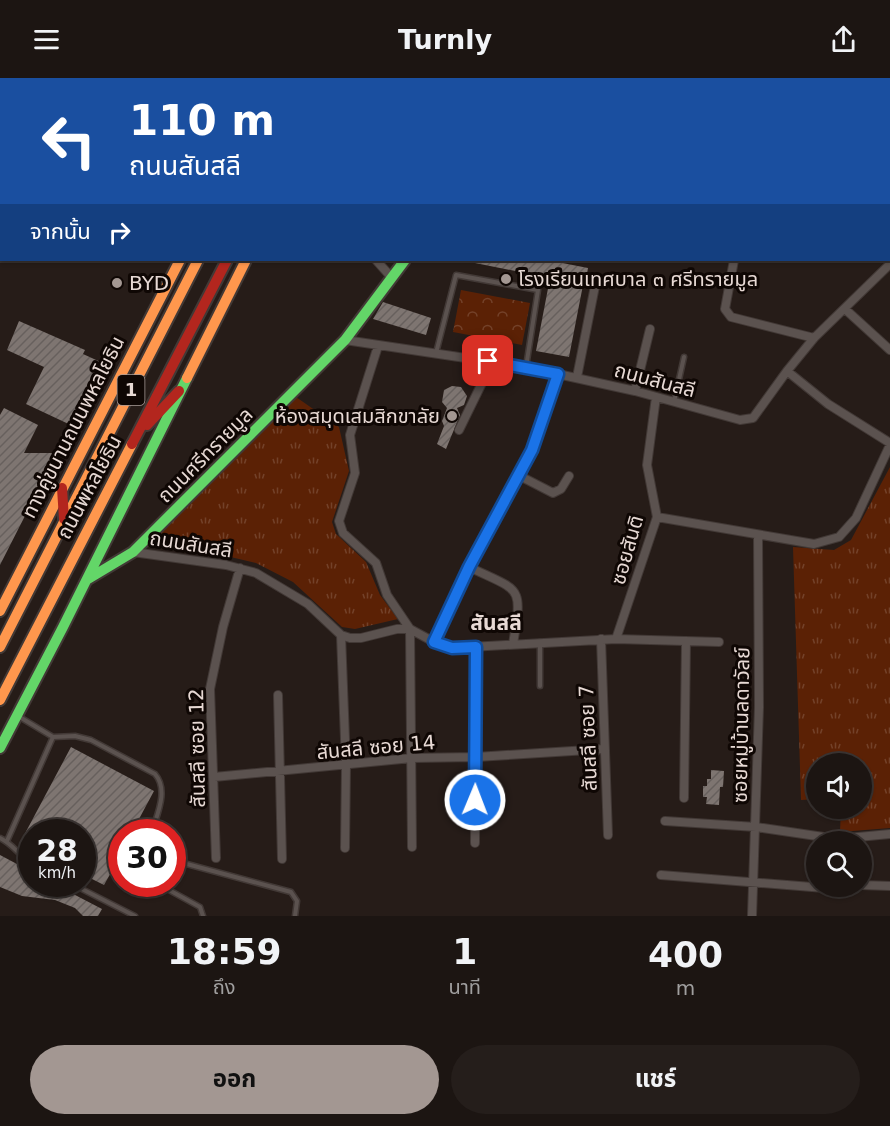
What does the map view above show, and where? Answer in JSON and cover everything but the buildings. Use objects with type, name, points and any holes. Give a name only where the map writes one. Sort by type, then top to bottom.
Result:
[{"type":"main road","name":"ทางคู่ขนานถนนพหลโยธิน","points":[[0,611],[179,261]]},
{"type":"main road","name":"ถนนพหลโยธิน","points":[[0,647],[197,261]]},
{"type":"main road","name":"ถนนพหลโยธิน","points":[[0,700],[226,261]]},
{"type":"main road","name":"1","points":[[0,748],[87,580],[245,261]]},
{"type":"main road","name":"ถนนศรีทรายมูล","points":[[87,580],[133,552],[345,340],[404,261]]},
{"type":"main road","points":[[138,434],[179,391]]},
{"type":"main road","points":[[62,488],[64,520]]},
{"type":"street","points":[[377,261],[392,278]]},
{"type":"street","points":[[735,261],[725,309],[731,317],[814,338]]},
{"type":"street","name":"ถนนสันสลี","points":[[345,340],[526,367],[635,391],[740,420],[753,418],[787,370],[814,338],[890,264]]},
{"type":"street","points":[[577,378],[596,281]]},
{"type":"street","points":[[845,309],[890,350]]},
{"type":"street","points":[[635,391],[650,329]]},
{"type":"street","points":[[378,346],[350,435],[355,473],[339,521],[343,533],[376,563],[387,595],[410,629],[434,642],[452,648],[601,639],[719,642]]},
{"type":"street","points":[[459,430],[483,381],[488,361]]},
{"type":"street","points":[[657,517],[814,544],[839,537],[855,518],[890,444],[828,404],[787,370]]},
{"type":"street","points":[[434,642],[469,567],[532,450],[558,374]]},
{"type":"street","name":"ซอยสันติ","points":[[616,639],[657,517],[647,465],[656,397]]},
{"type":"street","points":[[519,475],[553,493],[559,491],[569,476]]},
{"type":"street","name":"ซอยหมู่บ้านลดาวัลย์","points":[[752,916],[759,707],[758,535]]},
{"type":"street","name":"ถนนสันสลี","points":[[133,552],[240,568],[256,573],[308,604],[341,635]]},
{"type":"street","points":[[469,567],[508,586],[516,594],[519,609],[513,644]]},
{"type":"street","name":"สันสลี ซอย 12","points":[[216,858],[210,689],[223,627],[240,568]]},
{"type":"street","points":[[345,848],[346,765],[341,635],[361,638],[397,629],[410,629]]},
{"type":"street","points":[[410,629],[412,847]]},
{"type":"street","name":"สันสลี ซอย 7","points":[[601,639],[608,835]]},
{"type":"street","points":[[684,798],[686,641]]},
{"type":"street","points":[[475,843],[476,647]]},
{"type":"street","points":[[278,694],[282,859]]},
{"type":"street","name":"สันสลี ซอย 14","points":[[214,777],[412,758],[476,757],[604,749]]},
{"type":"street","points":[[665,821],[756,827],[837,839],[890,834]]},
{"type":"street","points":[[661,875],[806,887]]},
{"type":"street","points":[[872,885],[890,886]]},
{"type":"lane","points":[[436,353],[456,275],[538,290],[526,367]]},
{"type":"lane","points":[[674,402],[684,357]]},
{"type":"lane","points":[[540,642],[540,686]]},
{"type":"lane","points":[[17,716],[53,737],[86,738],[155,774],[159,780],[162,795],[156,819]]},
{"type":"lane","points":[[7,841],[53,737]]},
{"type":"lane","points":[[0,838],[7,841],[18,854]]},
{"type":"lane","points":[[186,864],[291,892],[297,901],[295,916]]},
{"type":"lane","points":[[96,896],[135,916]]},
{"type":"lane","points":[[182,897],[200,907],[203,916]]},
{"type":"green space","points":[[461,290],[530,303],[522,345],[453,332]]},
{"type":"green space","points":[[296,397],[339,427],[349,471],[332,522],[336,534],[366,562],[380,595],[398,619],[355,629],[342,627],[293,582],[256,563],[218,554],[145,546]]},
{"type":"green space","points":[[890,467],[890,828],[840,831],[841,819],[872,819],[872,753],[806,753],[806,800],[801,800],[793,547],[834,550],[851,540]]},
{"type":"traffic: fast","points":[[88,579],[133,552],[345,340],[404,261]]},
{"type":"traffic: fast","points":[[0,748],[187,378]]},
{"type":"traffic: slow","points":[[0,611],[179,261]]},
{"type":"traffic: slow","points":[[0,647],[197,261]]},
{"type":"traffic: slow","points":[[187,378],[246,261]]},
{"type":"traffic: slow","points":[[0,700],[132,444]]},
{"type":"traffic: jam","points":[[132,444],[226,261]]},
{"type":"traffic: jam","points":[[147,425],[179,391]]},
{"type":"traffic: jam","points":[[62,488],[64,519]]},
{"type":"place","name":"โรงเรียนเทศบาล ๓ ศรีทรายมูล","points":[[506,279]]},
{"type":"place","name":"BYD","points":[[117,283]]},
{"type":"place","name":"ห้องสมุดเสมสิกขาลัย","points":[[452,416]]},
{"type":"district","name":"สันสลี","points":[[496,623]]},
{"type":"route","points":[[475,800],[476,647],[452,648],[434,642],[469,567],[532,450],[558,374],[488,361]]}]
